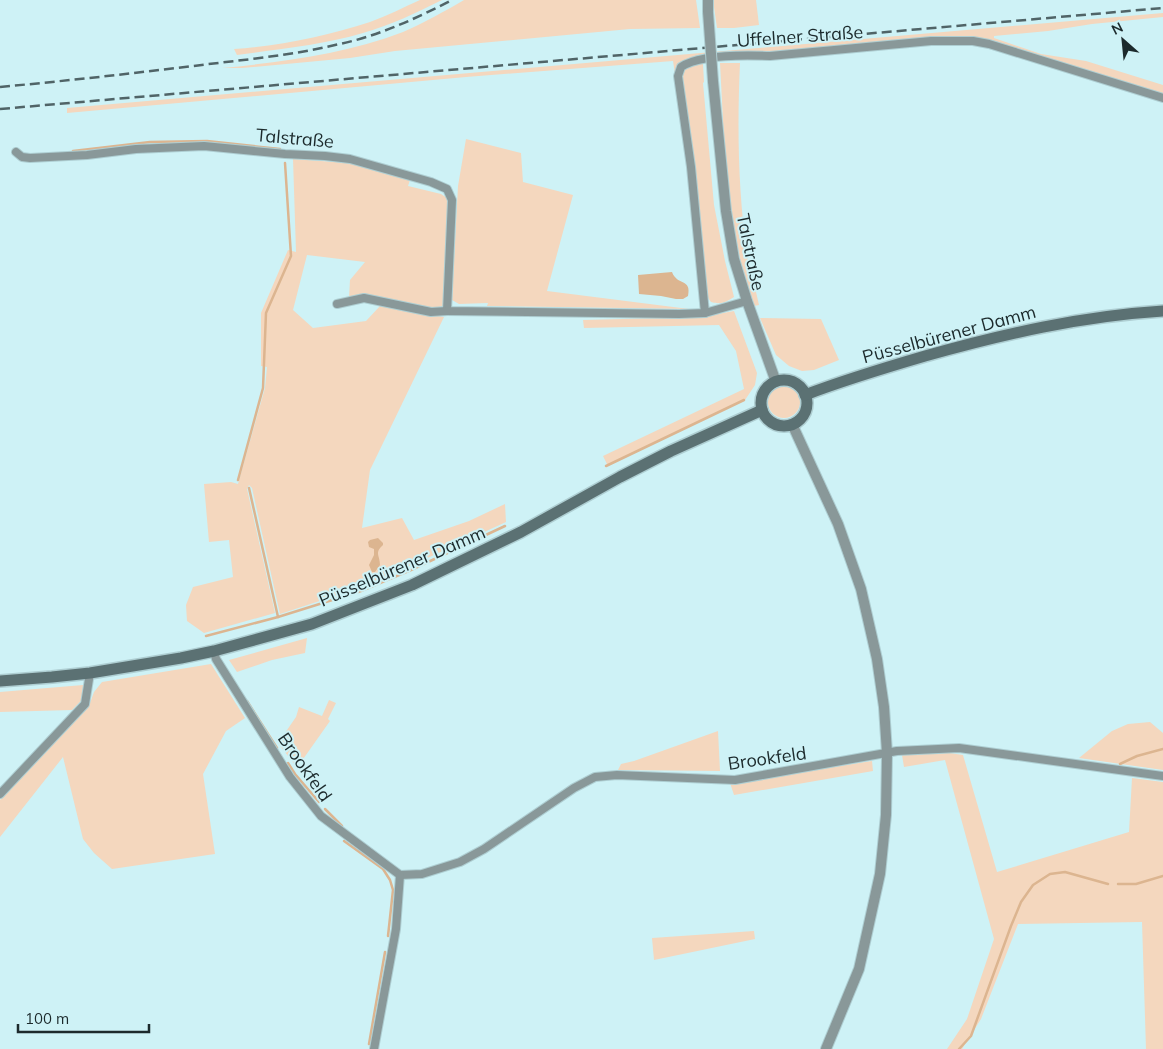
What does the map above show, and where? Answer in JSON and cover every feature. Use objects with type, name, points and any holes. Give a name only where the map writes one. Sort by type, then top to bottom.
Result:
[{"type":"main road","name":"Püsselbürener Damm","points":[[805,395],[893,365],[980,340],[1083,320],[1163,311]]},
{"type":"main road","points":[[790,381],[802,388],[805,395],[806,409],[798,421],[792,424],[785,426],[777,425],[765,416],[762,410],[762,396],[765,390],[776,382],[790,381]]},
{"type":"main road","name":"Püsselbürener Damm","points":[[0,681],[51,678],[182,658],[312,624],[412,585],[520,532],[670,451],[762,410]]},
{"type":"street","name":"Talstraße","points":[[337,304],[364,298],[431,312],[679,314],[705,313],[747,302],[734,258],[726,211],[713,81],[708,0]]},
{"type":"street","name":"Uffelner Straße","points":[[705,313],[691,167],[678,76],[681,67],[686,63],[708,58],[747,55],[770,56],[931,41],[973,41],[989,44],[1163,98]]},
{"type":"street","name":"Talstraße","points":[[16,152],[22,157],[30,158],[87,155],[136,148],[204,146],[350,160],[431,182],[447,189],[452,200],[447,311]]},
{"type":"street","points":[[747,302],[776,382]]},
{"type":"street","points":[[792,424],[838,524],[861,589],[877,659],[884,707],[887,754],[886,815],[880,874],[859,969],[826,1049]]},
{"type":"street","name":"Brookfeld","points":[[214,651],[216,659],[290,777],[321,816],[400,875],[422,874],[460,862],[484,849],[574,788],[595,777],[617,775],[735,780],[897,752],[958,748],[1163,776]]},
{"type":"street","points":[[0,794],[85,704],[90,673]]},
{"type":"street","points":[[374,1049],[396,929],[400,875]]},
{"type":"shaded area","points":[[420,0],[442,0],[373,30],[332,41],[237,55],[234,49],[285,43],[337,32],[376,20]]},
{"type":"shaded area","points":[[464,0],[696,0],[700,28],[630,29],[395,51],[350,58],[242,68],[222,68],[314,56],[381,40],[427,21]]},
{"type":"shaded area","points":[[713,0],[756,0],[759,25],[717,28]]},
{"type":"shaded area","points":[[1163,13],[1163,17],[994,36],[994,38],[1041,54],[1086,61],[1163,85],[1163,96],[980,41],[883,43],[692,58],[681,63],[675,74],[673,61],[466,77],[67,113],[67,108]]},
{"type":"shaded area","points":[[720,63],[740,63],[740,187],[748,260],[759,305],[754,306],[744,280],[731,211],[724,140]]},
{"type":"shaded area","points":[[696,64],[703,64],[714,205],[734,297],[721,303],[711,302],[706,295],[681,78],[685,70]]},
{"type":"shaded area","points":[[466,139],[521,153],[523,182],[573,195],[547,291],[689,309],[487,306],[488,303],[459,304],[452,300],[458,186]]},
{"type":"shaded area","points":[[293,159],[352,162],[410,180],[408,186],[441,194],[450,200],[444,306],[432,308],[349,298],[350,280],[365,262],[307,255],[293,310],[313,328],[366,321],[380,306],[444,317],[370,470],[362,528],[402,518],[414,540],[469,521],[505,504],[506,522],[353,590],[280,614],[252,488],[249,485],[247,489],[275,613],[204,633],[187,621],[186,605],[193,587],[233,577],[229,540],[209,542],[204,484],[231,482],[238,484],[265,388],[267,367],[261,366],[261,313],[288,250],[296,252]]},
{"type":"shaded area","points":[[672,272],[677,279],[688,287],[688,296],[683,299],[676,299],[639,294],[638,275]]},
{"type":"shaded area","points":[[734,311],[757,373],[755,385],[745,400],[608,466],[603,456],[744,389],[736,351],[719,325],[584,328],[583,320],[702,317]]},
{"type":"shaded area","points":[[760,318],[821,319],[839,360],[814,370],[802,371],[789,366],[776,355]]},
{"type":"shaded area","points":[[784,386],[790,387],[795,391],[799,396],[799,408],[795,413],[790,417],[784,418],[778,417],[773,413],[769,408],[768,402],[769,396],[773,391],[778,387]]},
{"type":"shaded area","points":[[378,538],[383,543],[378,552],[380,565],[375,572],[372,572],[369,565],[374,555],[374,549],[369,547],[368,542]]},
{"type":"shaded area","points":[[307,638],[305,653],[272,660],[237,672],[229,660]]},
{"type":"shaded area","points":[[211,664],[245,718],[226,731],[203,774],[215,854],[112,869],[94,853],[83,839],[63,757],[0,837],[0,800],[90,703],[94,692],[102,682]]},
{"type":"shaded area","points":[[83,685],[82,700],[72,710],[0,712],[0,692]]},
{"type":"shaded area","points":[[329,700],[336,703],[328,719],[330,721],[301,762],[295,765],[278,743],[296,717],[299,707],[322,716]]},
{"type":"shaded area","points":[[1150,722],[1163,733],[1163,770],[1079,758],[1112,731],[1128,724]]},
{"type":"shaded area","points":[[718,731],[720,771],[618,770],[621,764]]},
{"type":"shaded area","points":[[943,752],[963,755],[997,872],[1129,832],[1132,778],[1163,782],[1163,1049],[1146,1049],[1142,922],[1018,924],[981,1019],[962,1049],[947,1049],[967,1019],[994,939],[945,760],[904,767],[902,755]]},
{"type":"shaded area","points":[[872,761],[873,771],[734,795],[730,783]]},
{"type":"shaded area","points":[[754,931],[755,939],[654,960],[652,938]]},
{"type":"waterway","points":[[73,151],[150,142],[207,141],[280,149]]},
{"type":"waterway","points":[[238,480],[263,388],[266,313],[291,256],[285,163]]},
{"type":"waterway","points":[[606,466],[744,400]]},
{"type":"waterway","points":[[249,488],[278,617]]},
{"type":"waterway","points":[[206,636],[278,617],[361,591],[505,526]]},
{"type":"waterway","points":[[247,701],[277,748]]},
{"type":"waterway","points":[[1120,764],[1137,756],[1163,749]]},
{"type":"waterway","points":[[288,763],[319,802]]},
{"type":"waterway","points":[[325,809],[342,826]]},
{"type":"waterway","points":[[344,841],[383,869],[390,880],[393,890],[388,936]]},
{"type":"waterway","points":[[959,1049],[971,1036],[1011,926],[1021,902],[1033,885],[1050,874],[1065,872],[1108,884]]},
{"type":"waterway","points":[[1118,884],[1136,884],[1163,876]]},
{"type":"waterway","points":[[369,1044],[385,952]]},
{"type":"railway","points":[[0,87],[246,60],[318,49],[350,42],[380,32],[452,0]]},
{"type":"railway","points":[[0,109],[1163,8]]}]
